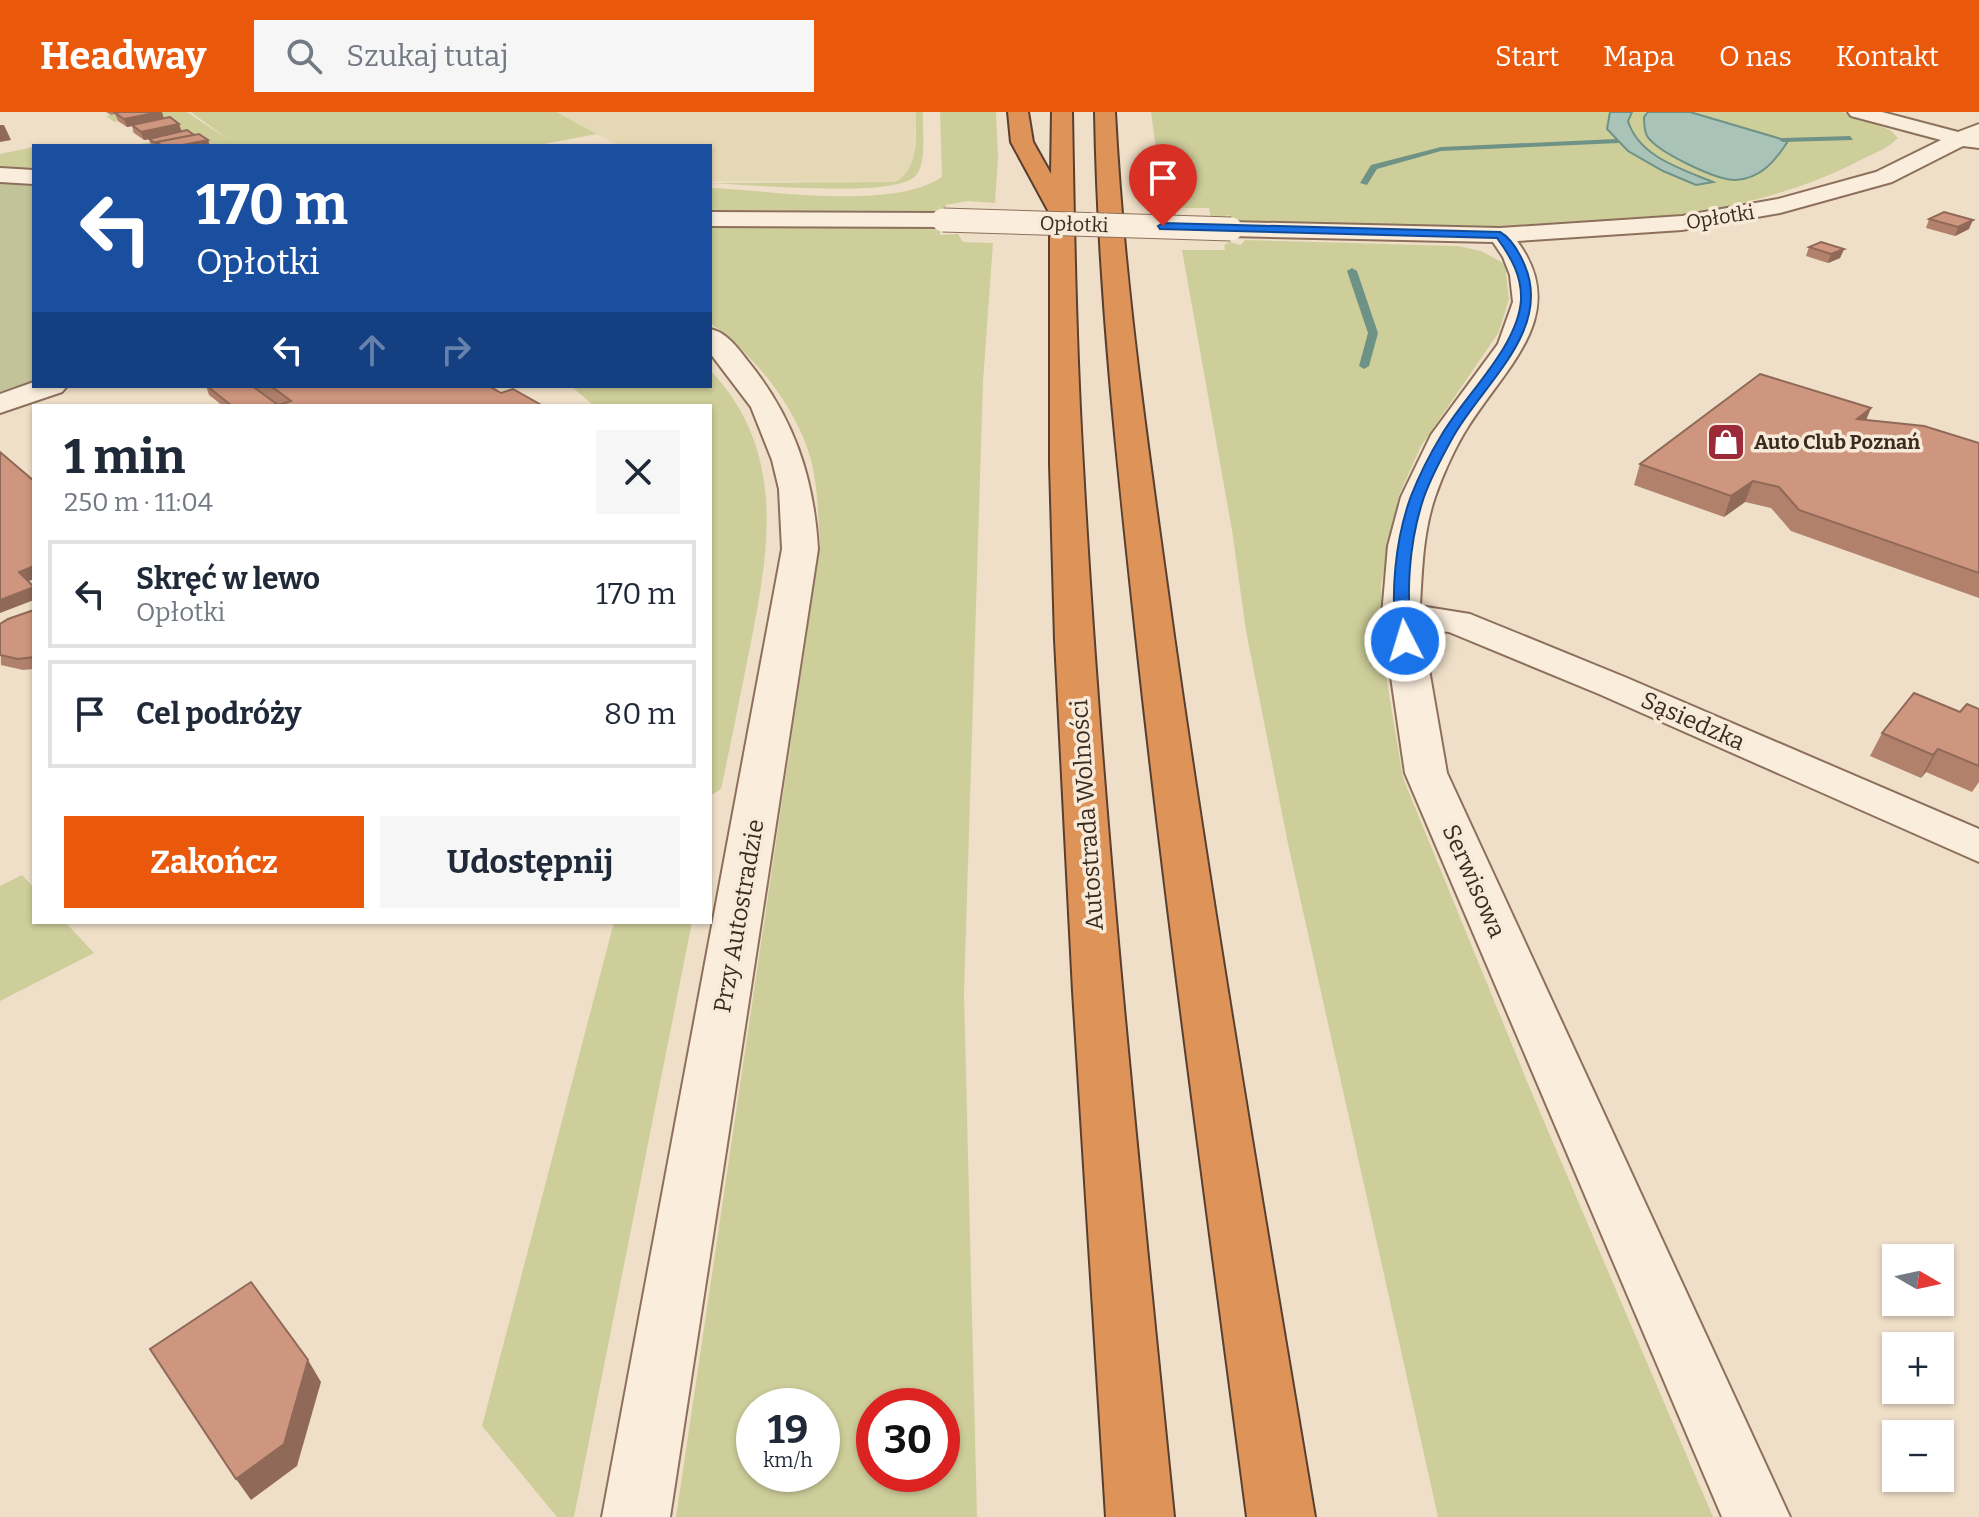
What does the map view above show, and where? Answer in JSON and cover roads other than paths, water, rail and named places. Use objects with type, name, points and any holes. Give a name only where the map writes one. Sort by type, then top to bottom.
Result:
[{"type":"highway","points":[[1018,112],[1022,142],[1061,212]]},
{"type":"highway","name":"Autostrada Wolności","points":[[1062,112],[1064,386],[1075,629],[1094,938],[1140,1517]]},
{"type":"highway","points":[[1107,117],[1114,263],[1136,480],[1176,809],[1281,1517]]},
{"type":"street","points":[[1858,112],[1964,129]]},
{"type":"street","points":[[1894,112],[1964,129]]},
{"type":"street","points":[[1904,112],[1964,129]]},
{"type":"street","name":"Opłotki","points":[[712,219],[943,220],[1500,235],[1682,223],[1754,212],[1884,177],[1964,129]]},
{"type":"street","points":[[0,175],[32,177]]},
{"type":"street","name":"Serwisowa","points":[[1500,235],[1516,257],[1523,275],[1526,302],[1512,345],[1447,435],[1418,497],[1406,546],[1401,615],[1426,773],[1756,1517]]},
{"type":"street","name":"Przy Autostradzie","points":[[636,1517],[800,549],[795,476],[776,423],[752,383],[712,339]]},
{"type":"street","points":[[0,404],[46,388]]},
{"type":"street","name":"Sąsiedzka","points":[[1401,615],[1457,622],[1613,686],[1979,847]]},
{"type":"waterway","points":[[1783,140],[1850,138]]},
{"type":"waterway","points":[[1364,183],[1374,167],[1441,149],[1616,141]]},
{"type":"waterway","points":[[1352,271],[1373,333],[1364,366]]},
{"type":"place","name":"Auto Club Poznań","points":[[1726,442]]}]
